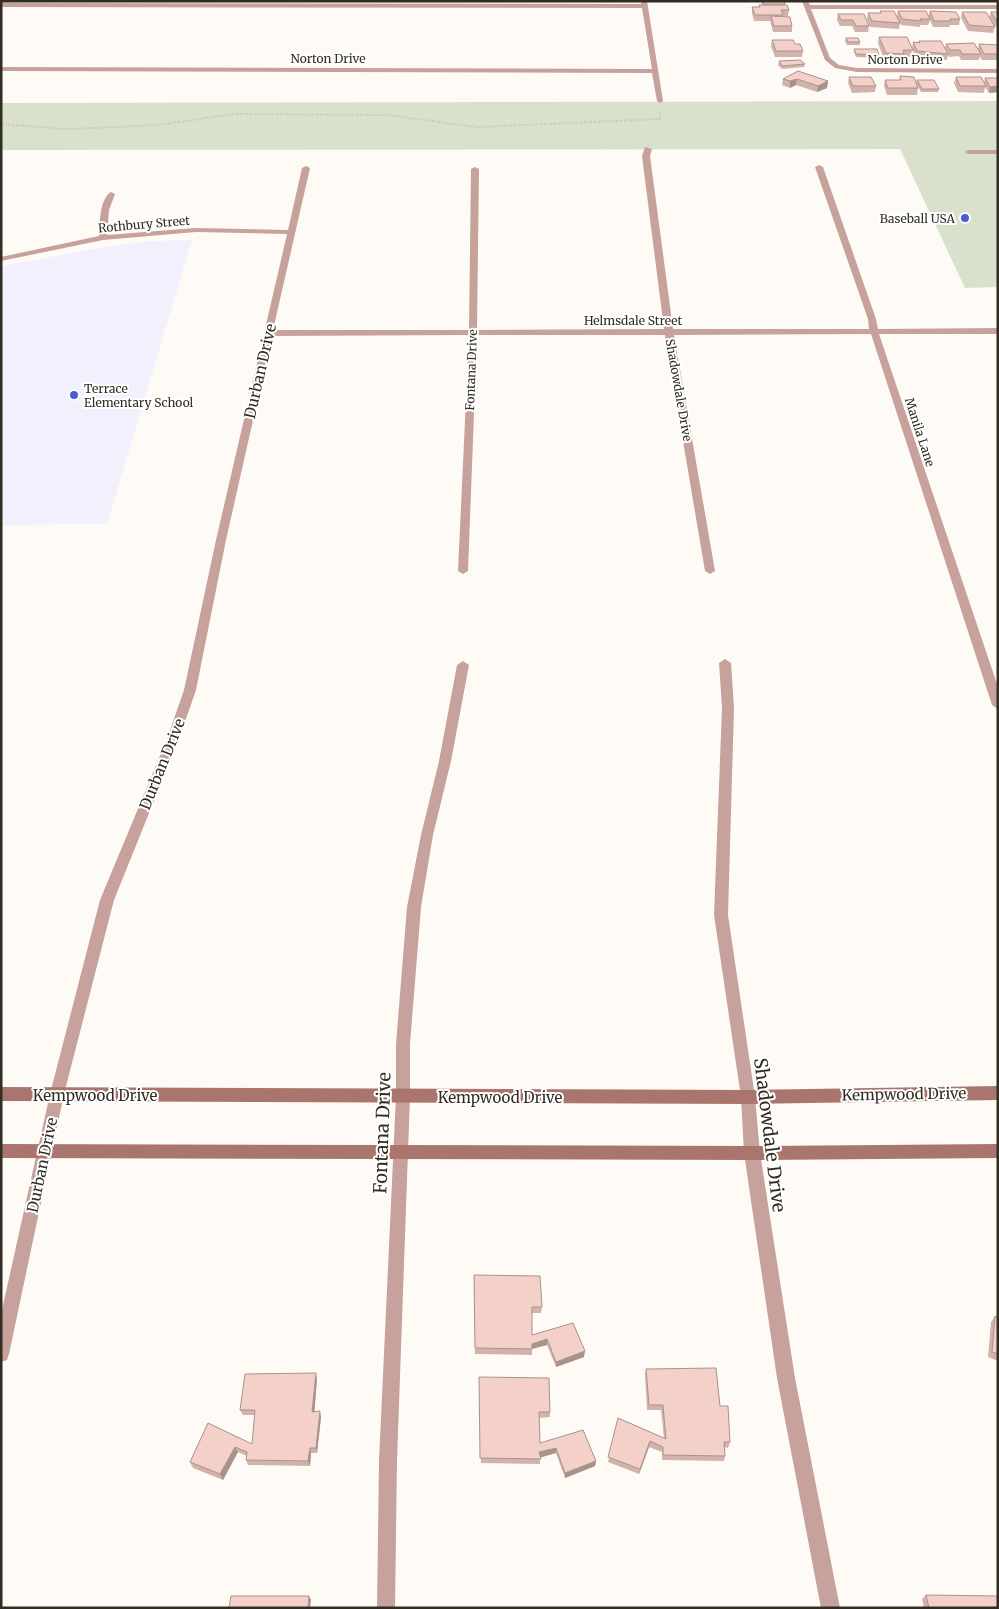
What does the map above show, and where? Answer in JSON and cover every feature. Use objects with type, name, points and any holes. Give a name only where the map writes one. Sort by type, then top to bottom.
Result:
[{"type":"main road","name":"Kempwood Drive","points":[[1,1094],[748,1097],[998,1093]]},
{"type":"main road","points":[[1,1151],[998,1152]]},
{"type":"street","points":[[1,5],[644,4],[660,101]]},
{"type":"street","points":[[806,4],[998,7]]},
{"type":"street","name":"Norton Drive","points":[[806,4],[823,49],[831,63],[845,69],[998,71]]},
{"type":"street","name":"Norton Drive","points":[[1,69],[655,71]]},
{"type":"street","name":"Shadowdale Drive","points":[[648,149],[646,156],[669,333],[710,571]]},
{"type":"street","name":"Manila Lane","points":[[819,167],[872,319],[874,331],[998,705]]},
{"type":"street","name":"Durban Drive","points":[[1,1354],[57,1094],[107,900],[173,739],[190,690],[220,540],[306,168]]},
{"type":"street","name":"Fontana Drive","points":[[463,571],[473,333],[475,169]]},
{"type":"street","points":[[103,238],[105,210],[111,194]]},
{"type":"street","name":"Rothbury Street","points":[[1,258],[103,238],[196,230],[290,232]]},
{"type":"street","name":"Helmsdale Street","points":[[269,333],[998,331]]},
{"type":"street","name":"Shadowdale Drive","points":[[725,663],[728,708],[721,915],[748,1097],[752,1153],[786,1378],[831,1608]]},
{"type":"street","name":"Fontana Drive","points":[[386,1608],[388,1462],[403,1096],[403,1044],[414,907],[427,836],[446,761],[463,666]]},
{"type":"lane","points":[[968,152],[998,152]]},
{"type":"path","points":[[1,124],[64,129],[158,126],[232,114],[386,115],[478,127],[659,119],[660,101]]},
{"type":"shaded area","name":"Terrace Elementary School","points":[[192,240],[107,524],[1,525],[1,266],[104,247],[150,241]]},
{"type":"green space","points":[[998,101],[998,287],[965,288],[900,149],[1,150],[1,103]]},
{"type":"building","points":[[763,1],[784,1],[785,4],[764,4]]},
{"type":"building","points":[[759,5],[787,5],[789,10],[781,10],[783,15],[755,15],[752,7],[760,7]]},
{"type":"building","points":[[880,11],[894,11],[900,23],[872,21],[868,13],[881,13]]},
{"type":"building","points":[[898,11],[926,11],[930,19],[920,19],[921,21],[902,19]]},
{"type":"building","points":[[930,11],[956,12],[960,19],[934,21]]},
{"type":"building","points":[[962,12],[986,12],[995,27],[969,25]]},
{"type":"building","points":[[991,12],[998,12],[998,20],[996,20]]},
{"type":"building","points":[[838,14],[864,14],[869,26],[856,26],[853,20],[841,20]]},
{"type":"building","points":[[771,16],[790,17],[792,26],[774,26]]},
{"type":"building","points":[[879,37],[907,37],[913,50],[903,50],[904,54],[886,53]]},
{"type":"building","points":[[846,38],[858,38],[860,42],[848,42]]},
{"type":"building","points":[[772,40],[793,40],[795,44],[800,44],[803,51],[776,51]]},
{"type":"building","points":[[919,41],[941,41],[948,54],[917,51],[913,42],[920,43]]},
{"type":"building","points":[[974,43],[981,54],[962,54],[960,50],[950,50],[946,44]]},
{"type":"building","points":[[979,44],[998,45],[998,54],[984,54]]},
{"type":"building","points":[[854,49],[877,49],[879,55],[856,54]]},
{"type":"building","points":[[800,60],[805,64],[782,66],[779,61]]},
{"type":"building","points":[[798,71],[828,81],[818,86],[797,79],[790,81],[783,79]]},
{"type":"building","points":[[900,76],[914,77],[918,88],[888,88],[885,80],[901,80]]},
{"type":"building","points":[[849,77],[871,77],[876,86],[853,86]]},
{"type":"building","points":[[956,77],[981,77],[986,86],[960,86]]},
{"type":"building","points":[[985,78],[998,78],[998,86],[990,87]]},
{"type":"building","points":[[917,80],[934,80],[939,89],[922,89]]},
{"type":"building","points":[[474,1275],[540,1276],[542,1307],[532,1307],[532,1335],[573,1323],[585,1351],[556,1362],[547,1339],[532,1344],[532,1349],[475,1348]]},
{"type":"building","points":[[995,1316],[998,1318],[998,1354],[992,1352]]},
{"type":"building","points":[[716,1368],[720,1406],[728,1406],[730,1442],[724,1442],[725,1456],[663,1455],[663,1447],[650,1441],[640,1469],[608,1457],[618,1418],[666,1439],[663,1405],[649,1405],[646,1369]]},
{"type":"building","points":[[316,1373],[312,1412],[320,1411],[316,1448],[310,1448],[308,1461],[246,1460],[247,1452],[235,1447],[220,1474],[190,1462],[208,1423],[252,1444],[255,1410],[240,1410],[245,1374]]},
{"type":"building","points":[[479,1377],[549,1378],[550,1412],[539,1412],[540,1443],[583,1430],[596,1461],[565,1473],[556,1448],[539,1452],[541,1459],[480,1458]]},
{"type":"building","points":[[926,1595],[998,1596],[998,1608],[929,1608]]},
{"type":"building","points":[[231,1596],[309,1596],[308,1608],[229,1608]]},
{"type":"place","name":"Baseball USA","points":[[965,218]]},
{"type":"place","name":"Terrace Elementary School","points":[[74,395]]}]
